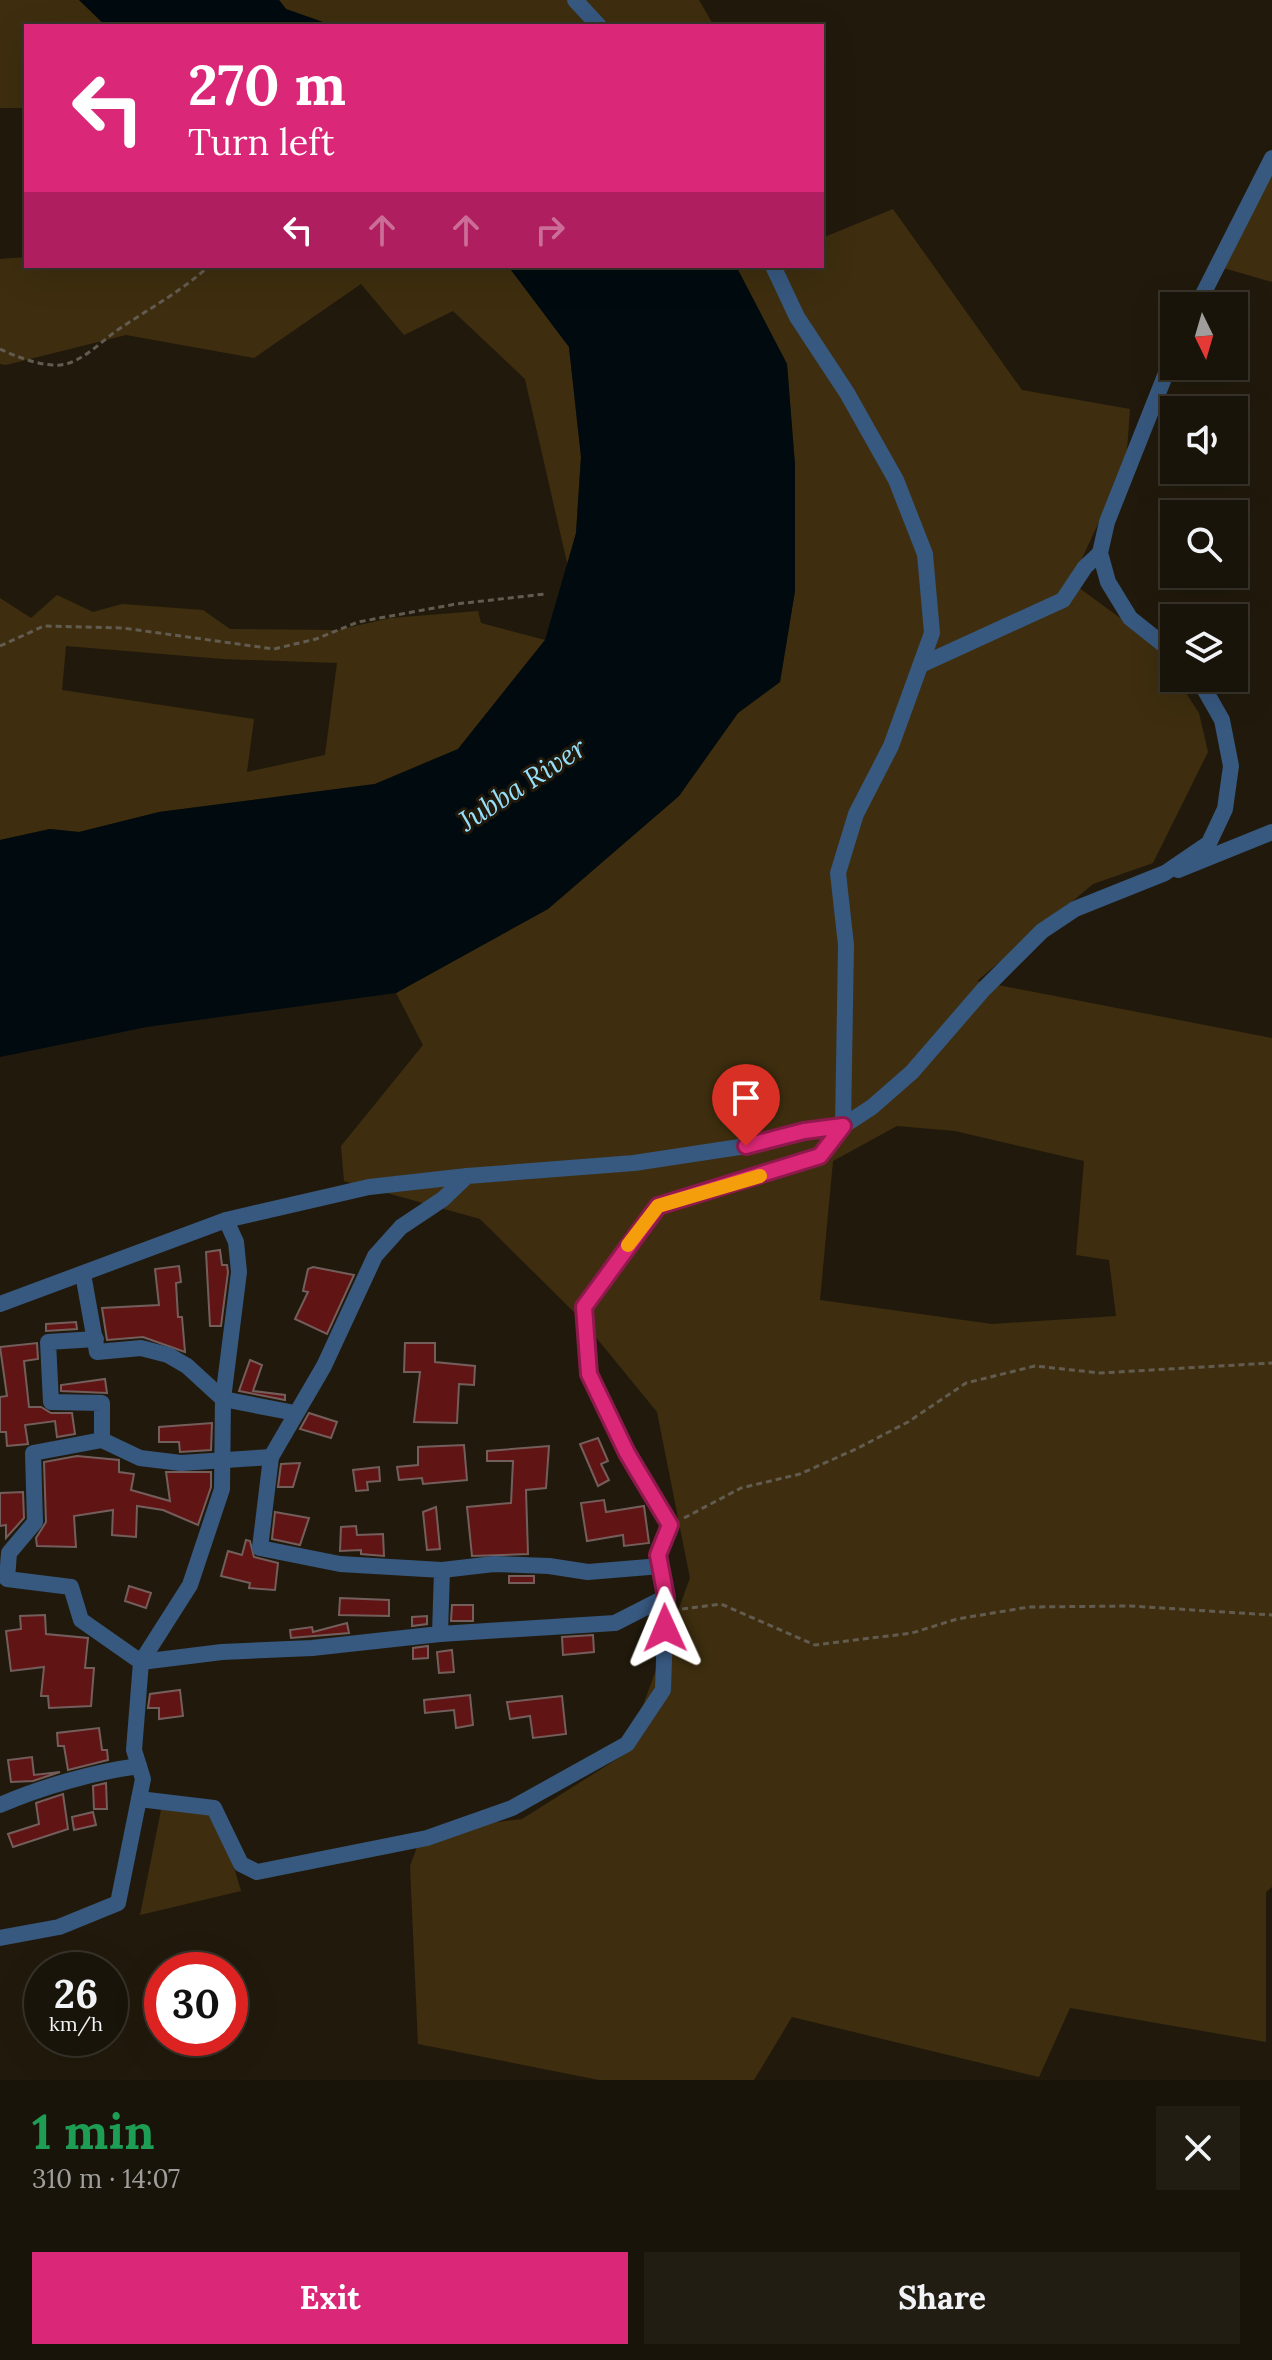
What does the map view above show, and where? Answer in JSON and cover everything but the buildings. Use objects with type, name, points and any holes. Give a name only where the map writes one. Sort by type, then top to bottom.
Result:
[{"type":"street","points":[[575,0],[597,24]]},
{"type":"street","points":[[1204,292],[1272,158]]},
{"type":"street","points":[[774,268],[797,317],[847,393],[896,480],[925,554],[932,633],[891,746],[856,814],[838,873],[846,945],[843,1126]]},
{"type":"street","points":[[1160,642],[1130,618],[1108,582],[1100,553],[1107,522],[1163,380]]},
{"type":"street","points":[[923,664],[1063,600],[1085,567],[1100,553]]},
{"type":"street","points":[[1165,873],[1209,843],[1225,809],[1231,766],[1222,720],[1206,692]]},
{"type":"street","points":[[139,1799],[214,1808],[241,1864],[257,1872],[427,1838],[512,1808],[627,1744],[663,1690],[666,1597],[658,1555],[670,1525],[627,1453],[589,1374],[584,1307],[658,1206],[820,1156],[843,1126],[872,1107],[912,1072],[983,990],[1042,931],[1075,909],[1165,873],[1196,865],[1272,832]]},
{"type":"street","points":[[0,1304],[226,1220],[369,1187],[634,1163],[746,1146],[804,1131],[843,1126]]},
{"type":"street","points":[[467,1176],[443,1199],[401,1227],[375,1256],[324,1366],[271,1457],[260,1548],[340,1564],[442,1570],[494,1564],[588,1572],[661,1566]]},
{"type":"street","points":[[0,1938],[59,1927],[118,1903],[143,1779],[134,1750],[141,1662],[190,1585],[222,1489],[223,1399],[239,1272],[236,1242],[226,1220]]},
{"type":"street","points":[[83,1274],[97,1352],[141,1348],[178,1359],[223,1399],[295,1413]]},
{"type":"street","points":[[96,1339],[48,1342],[51,1402],[102,1403],[102,1440]]},
{"type":"street","points":[[271,1457],[181,1463],[140,1458],[102,1440],[33,1453],[35,1522],[9,1553],[7,1579],[71,1587],[81,1620],[141,1662],[222,1652],[312,1648],[440,1634],[615,1623],[666,1597]]},
{"type":"street","points":[[440,1634],[442,1570]]},
{"type":"street","points":[[0,1805],[36,1789],[73,1782],[108,1770],[139,1766]]},
{"type":"path","points":[[0,349],[19,358],[63,365],[96,349],[119,329],[191,282],[207,268]]},
{"type":"path","points":[[0,646],[44,626],[123,628],[274,649],[316,639],[358,622],[456,604],[545,594]]},
{"type":"path","points":[[670,1525],[741,1488],[800,1474],[856,1449],[908,1422],[966,1383],[1035,1366],[1100,1373],[1272,1363]]},
{"type":"path","points":[[666,1597],[684,1611],[721,1604],[815,1645],[912,1633],[957,1619],[1029,1607],[1130,1606],[1272,1615]]},
{"type":"shaded area","points":[[0,0],[79,0],[104,24],[24,24],[24,108],[0,108]]},
{"type":"shaded area","points":[[279,0],[699,0],[713,24],[328,24],[286,9]]},
{"type":"shaded area","points":[[1272,158],[1272,282],[1220,267]]},
{"type":"shaded area","points":[[893,209],[1022,390],[1130,409],[1126,464],[1071,582],[1153,642],[1160,653],[1160,692],[1185,692],[1199,713],[1208,752],[1153,863],[1093,884],[977,981],[1272,1038],[1272,1887],[1266,1892],[1266,2042],[1070,2008],[1039,2077],[792,2017],[754,2080],[599,2080],[418,2044],[410,1866],[423,1831],[522,1819],[625,1754],[690,1578],[657,1412],[581,1319],[480,1219],[344,1181],[341,1146],[423,1045],[396,993],[548,909],[679,796],[738,713],[780,682],[795,591],[795,465],[787,364],[737,268],[824,268],[824,237]],"holes":[[[897,1126],[955,1131],[1084,1161],[1076,1255],[1109,1260],[1116,1316],[992,1324],[820,1300],[833,1161]]]},
{"type":"shaded area","points":[[24,257],[24,268],[510,268],[569,347],[581,457],[576,533],[568,567],[525,379],[453,311],[404,335],[361,284],[254,358],[126,335],[6,365],[0,364],[0,259]]},
{"type":"shaded area","points":[[57,595],[93,612],[122,604],[203,610],[230,629],[337,630],[391,618],[478,611],[481,623],[545,640],[458,749],[375,784],[159,812],[79,832],[50,829],[0,840],[0,598],[31,618]],"holes":[[[66,646],[223,659],[337,663],[325,755],[247,772],[254,719],[62,690]]]},
{"type":"shaded area","points":[[162,1805],[217,1810],[241,1891],[140,1915]]},
{"type":"water","points":[[79,0],[279,0],[286,9],[328,24],[104,24]]},
{"type":"water","name":"Jubba River","points":[[510,268],[737,268],[787,364],[795,465],[795,591],[780,682],[738,713],[679,796],[548,909],[396,993],[147,1027],[0,1057],[0,840],[50,829],[79,832],[159,812],[375,784],[458,749],[545,640],[576,533],[581,457],[569,347]]},
{"type":"slow traffic","points":[[628,1245],[658,1206],[760,1176]]},
{"type":"route","points":[[665,1628],[666,1597],[658,1555],[670,1525],[627,1453],[589,1374],[584,1307],[658,1206],[820,1156],[843,1126],[804,1131],[746,1146]]}]
